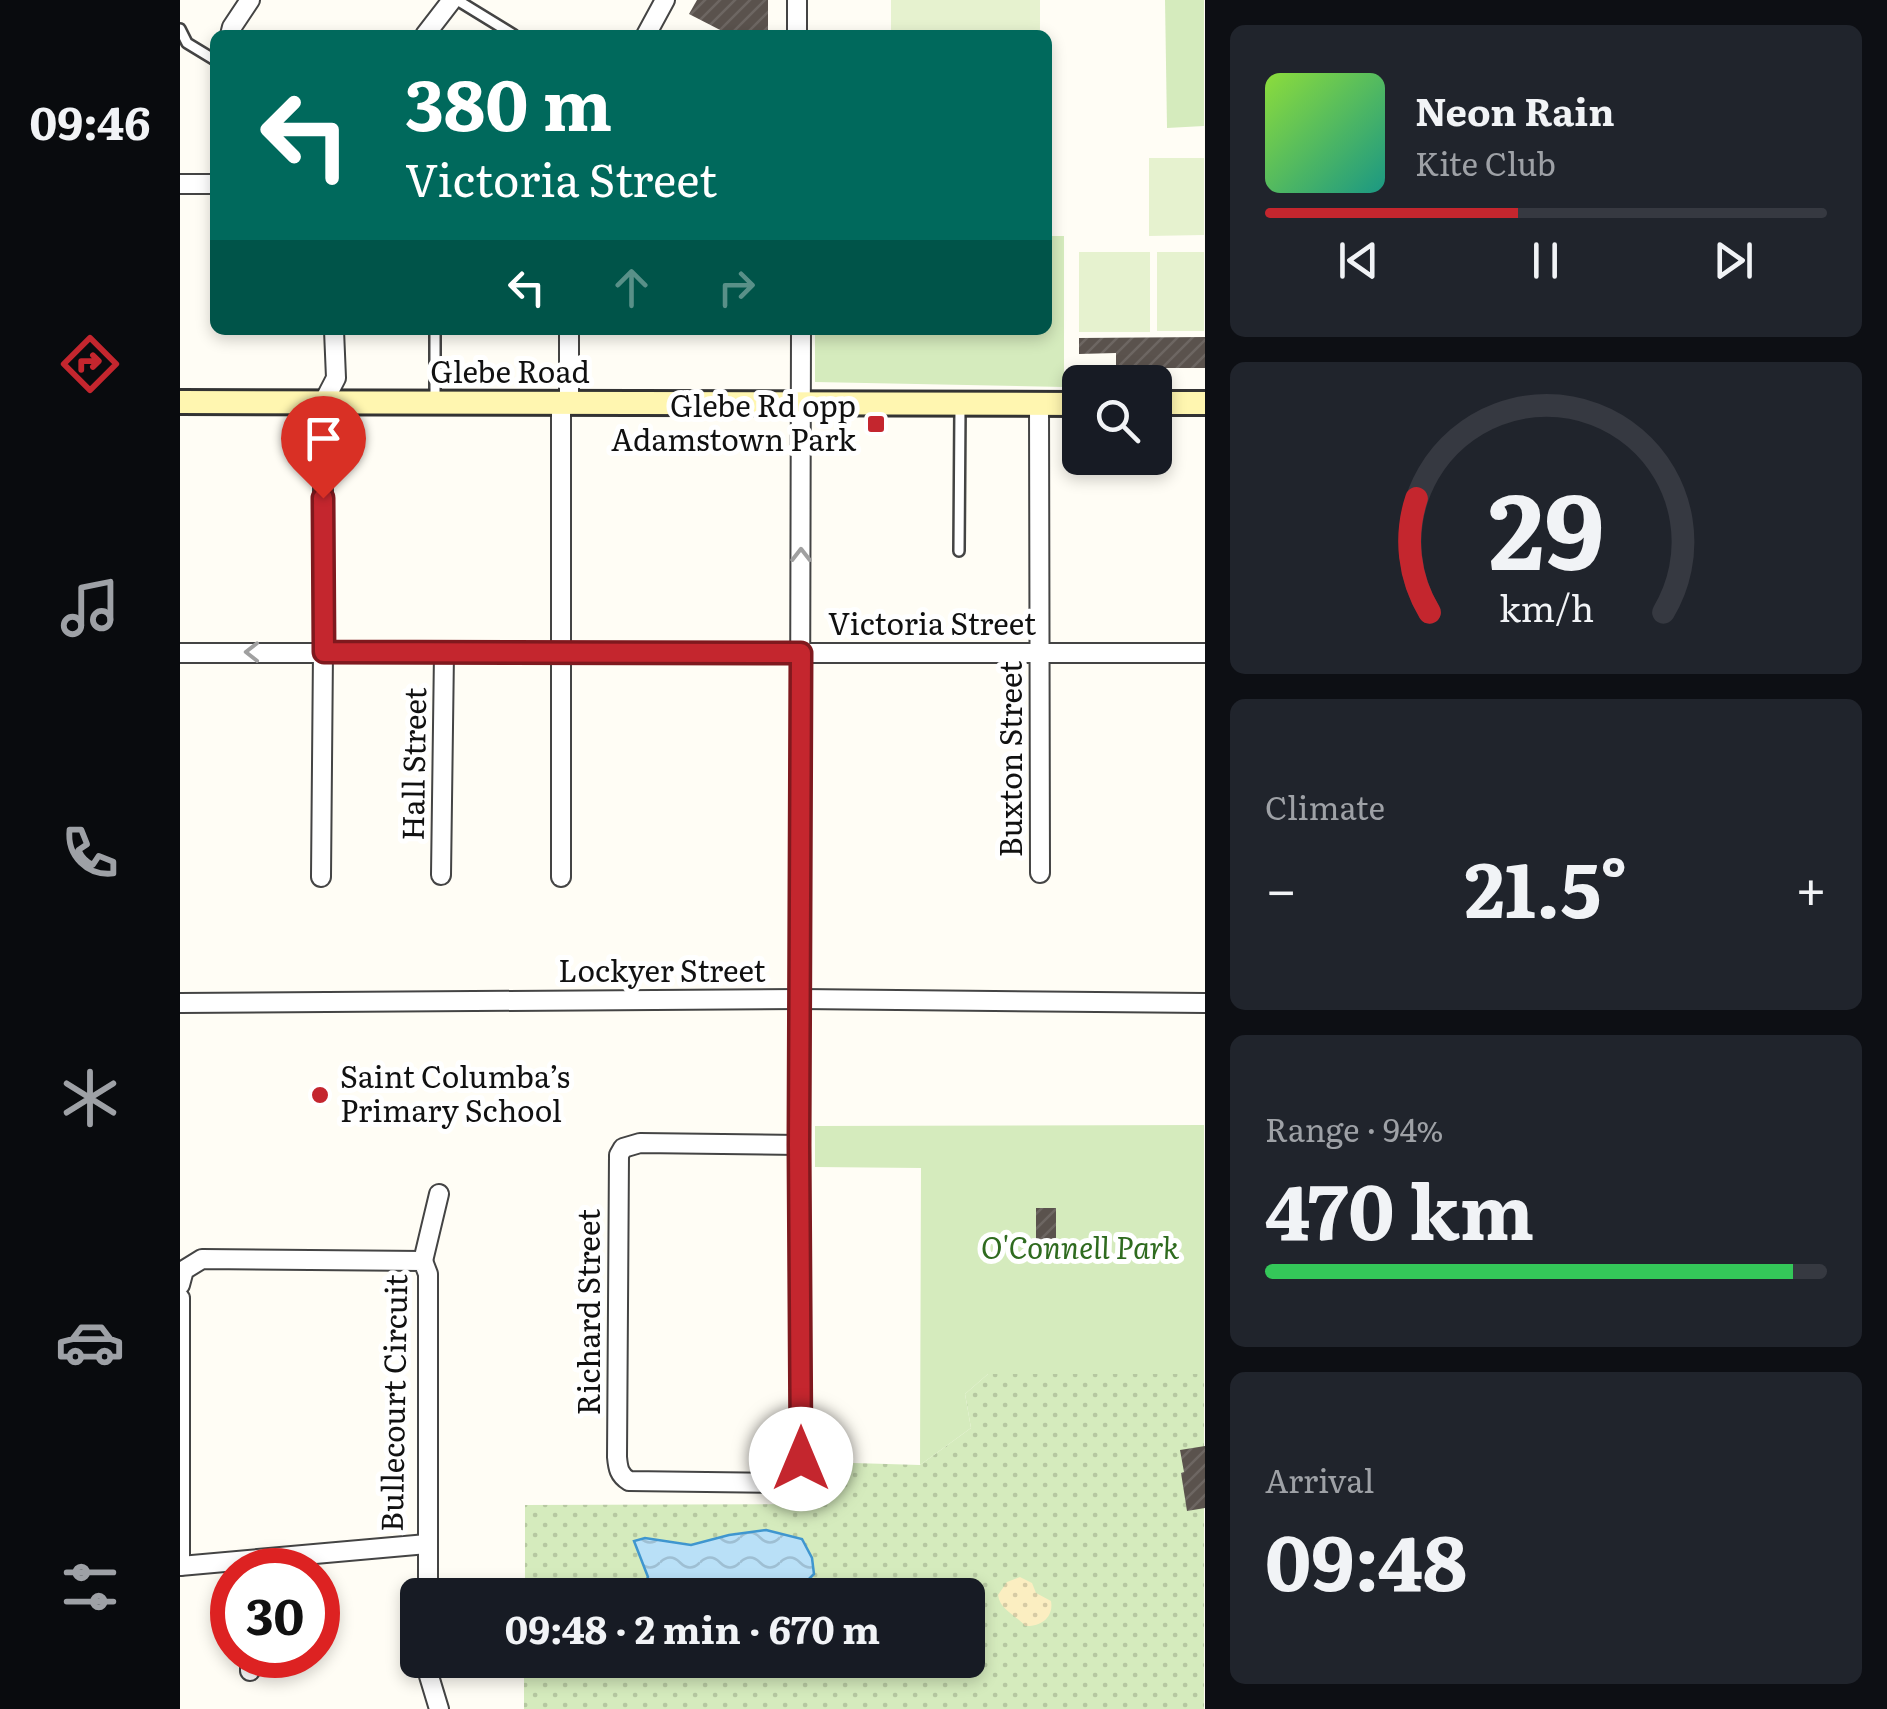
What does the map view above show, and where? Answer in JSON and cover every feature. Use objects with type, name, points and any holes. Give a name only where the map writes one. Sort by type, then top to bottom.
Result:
[{"type":"main road","name":"Glebe Road","points":[[180,402],[1062,404]]},
{"type":"main road","points":[[1172,404],[1204,403]]},
{"type":"street","points":[[231,30],[250,0]]},
{"type":"street","points":[[429,30],[454,0]]},
{"type":"street","points":[[649,30],[665,0]]},
{"type":"street","points":[[797,0],[797,30]]},
{"type":"street","points":[[180,184],[210,184]]},
{"type":"street","points":[[320,877],[324,652],[322,403],[336,378],[334,335]]},
{"type":"street","points":[[562,877],[569,335]]},
{"type":"street","points":[[799,1145],[801,335]]},
{"type":"street","name":"Buxton Street","points":[[1039,404],[1040,873]]},
{"type":"street","name":"Hall Street","points":[[441,875],[444,652]]},
{"type":"street","name":"Victoria Street","points":[[180,653],[1204,652]]},
{"type":"street","name":"Lockyer Street","points":[[180,1003],[801,999],[1204,1004]]},
{"type":"street","name":"Richard Street","points":[[640,1143],[799,1145],[801,1475],[795,1482],[783,1483],[636,1482],[622,1477],[617,1457],[618,1163],[623,1148],[640,1143]]},
{"type":"street","name":"Bullecourt Circuit","points":[[340,1554],[427,1544],[428,1274],[423,1261],[440,1194]]},
{"type":"street","name":"Bullecourt Circuit","points":[[180,1284],[186,1261],[202,1259],[423,1261]]},
{"type":"street","name":"Bullecourt Circuit","points":[[180,1298],[180,1566],[210,1566]]},
{"type":"street","points":[[427,1544],[428,1578]]},
{"type":"street","points":[[430,1678],[439,1709]]},
{"type":"lane","points":[[454,0],[505,30]]},
{"type":"lane","points":[[180,30],[187,44],[210,57]]},
{"type":"lane","points":[[436,335],[436,403]]},
{"type":"lane","points":[[959,551],[960,404]]},
{"type":"green space","points":[[891,0],[1040,0],[1040,30],[891,30]]},
{"type":"green space","points":[[1165,0],[1204,0],[1204,126],[1167,128]]},
{"type":"green space","points":[[1149,158],[1204,158],[1204,235],[1149,236]]},
{"type":"green space","points":[[1052,236],[1064,236],[1062,387],[815,382],[815,335],[1052,335]]},
{"type":"green space","points":[[1079,252],[1150,252],[1150,332],[1079,332]]},
{"type":"green space","points":[[1157,252],[1204,252],[1204,331],[1157,331]]},
{"type":"green space","name":"O'Connell Park","points":[[1204,1125],[1204,1374],[988,1374],[965,1394],[971,1428],[920,1465],[921,1168],[815,1167],[815,1126]]},
{"type":"green space","points":[[988,1374],[1204,1374],[1204,1709],[524,1709],[524,1678],[985,1678],[985,1578],[525,1578],[525,1505],[804,1504],[822,1491],[821,1462],[920,1465],[971,1428],[965,1394]]},
{"type":"sand","points":[[1020,1577],[1051,1601],[1048,1617],[1036,1625],[1025,1626],[999,1600],[1007,1582]]},
{"type":"water","points":[[766,1530],[802,1539],[812,1558],[814,1574],[810,1578],[647,1578],[634,1541],[645,1538],[691,1545]]},
{"type":"building","points":[[697,0],[768,0],[768,30],[720,30],[689,14]]},
{"type":"building","points":[[1205,337],[1205,368],[1116,365],[1116,353],[1079,354],[1079,338]]},
{"type":"building","points":[[1036,1208],[1056,1208],[1056,1255],[1036,1256]]},
{"type":"building","points":[[1205,1446],[1205,1508],[1187,1511],[1180,1450]]},
{"type":"place","name":"Glebe Rd opp Adamstown Park","points":[[876,424]]},
{"type":"place","name":"Saint Columba’s Primary School","points":[[320,1095]]},
{"type":"route","points":[[323,498],[324,652],[801,653],[801,1459]]}]
